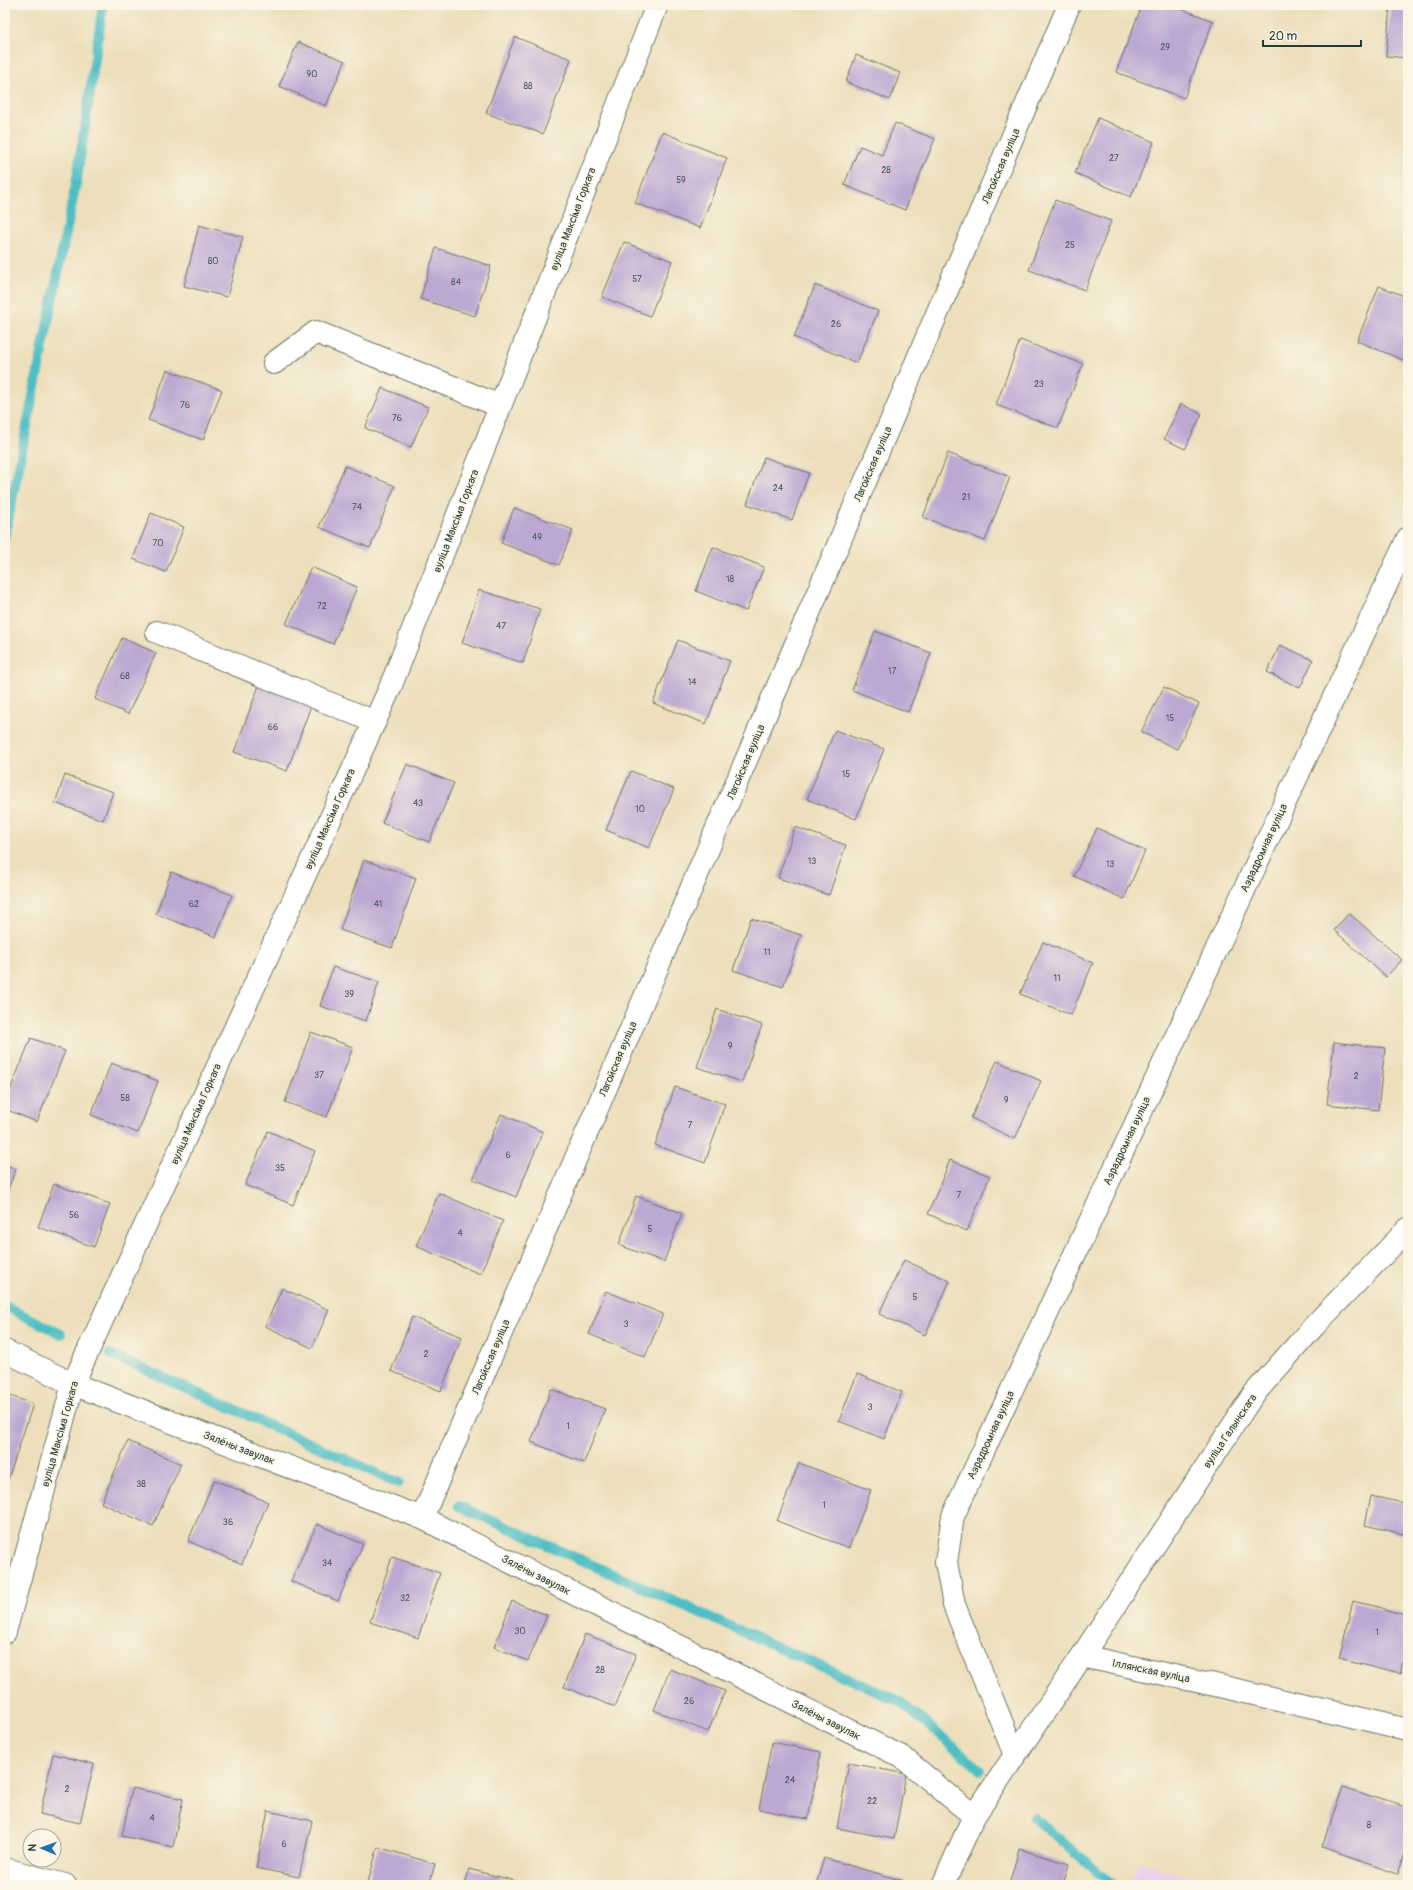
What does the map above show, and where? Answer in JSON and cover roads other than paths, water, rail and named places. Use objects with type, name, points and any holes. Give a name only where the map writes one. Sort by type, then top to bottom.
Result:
[{"type":"street","name":"вуліца Максіма Горкага","points":[[5,1632],[73,1384],[390,688],[657,5]]},
{"type":"street","name":"Лагойская вуліца","points":[[422,1518],[1069,5]]},
{"type":"street","points":[[274,363],[316,332],[500,406]]},
{"type":"street","name":"Аэрадромная вуліца","points":[[1015,1755],[954,1605],[946,1562],[953,1516],[1408,538]]},
{"type":"street","points":[[157,632],[375,722]]},
{"type":"street","name":"вуліца Галынскага","points":[[1082,1656],[1253,1395],[1315,1325],[1407,1230]]},
{"type":"street","name":"Зялёны завулак","points":[[5,1351],[73,1384],[422,1518],[902,1757],[974,1816]]},
{"type":"street","points":[[944,1885],[974,1816],[1082,1656]]},
{"type":"street","name":"Іллянская вуліца","points":[[1082,1656],[1224,1687],[1408,1730]]},
{"type":"street","points":[[5,1869],[65,1885]]},
{"type":"waterway","points":[[5,535],[77,178],[103,5]]},
{"type":"waterway","points":[[5,1306],[61,1334]]},
{"type":"waterway","points":[[110,1354],[399,1483]]},
{"type":"waterway","points":[[459,1506],[899,1701],[981,1770]]},
{"type":"waterway","points":[[1034,1818],[1114,1885]]}]
